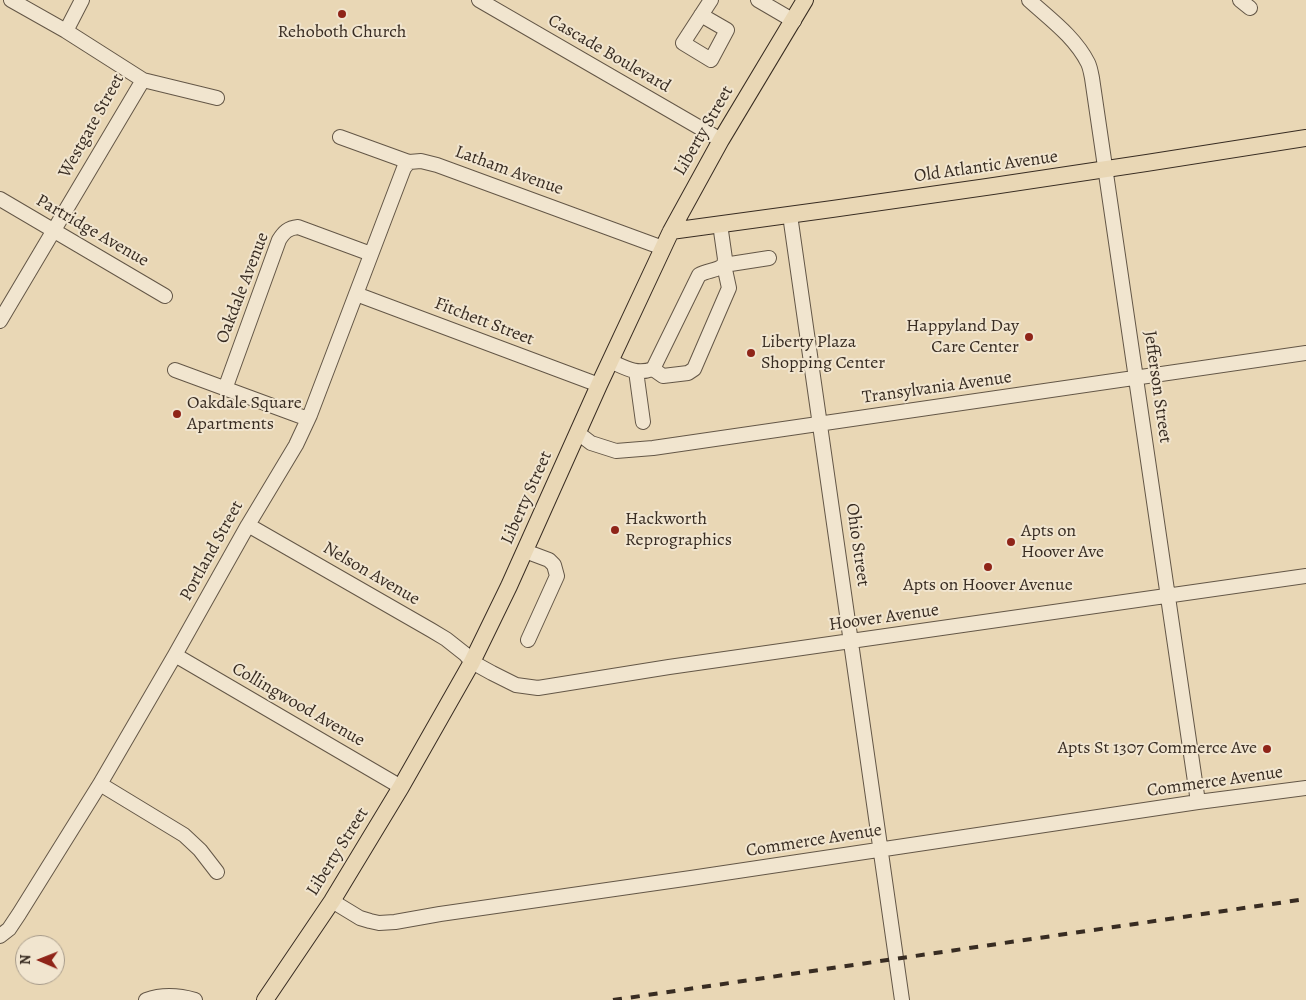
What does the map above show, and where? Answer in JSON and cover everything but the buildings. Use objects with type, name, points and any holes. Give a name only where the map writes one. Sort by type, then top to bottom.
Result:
[{"type":"main road","name":"Liberty Street","points":[[265,1000],[332,901],[401,787],[472,662],[510,586],[599,385],[671,231],[721,140],[805,0]]},
{"type":"main road","name":"Old Atlantic Avenue","points":[[671,231],[1106,169],[1306,138]]},
{"type":"street","name":"Westgate Street","points":[[0,320],[143,80],[66,31],[11,0]]},
{"type":"street","points":[[66,31],[82,0]]},
{"type":"street","name":"Cascade Boulevard","points":[[479,0],[721,140]]},
{"type":"street","points":[[701,15],[710,0]]},
{"type":"street","points":[[758,0],[794,21]]},
{"type":"street","name":"Jefferson Street","points":[[1029,0],[1065,32],[1078,48],[1089,64],[1096,95],[1198,802]]},
{"type":"street","points":[[143,80],[218,98]]},
{"type":"street","name":"Latham Avenue","points":[[340,137],[409,162],[421,161],[438,165],[663,248]]},
{"type":"street","name":"Portland Street","points":[[0,936],[19,914],[100,784],[248,525],[296,445],[308,419],[404,168],[409,162]]},
{"type":"street","name":"Partridge Avenue","points":[[0,199],[165,296]]},
{"type":"street","name":"Ohio Street","points":[[790,215],[902,1000]]},
{"type":"street","points":[[653,369],[662,376],[688,372],[694,369],[730,288],[724,266],[725,259],[720,224]]},
{"type":"street","name":"Oakdale Avenue","points":[[225,389],[279,240],[284,232],[298,227],[371,254]]},
{"type":"street","points":[[610,362],[636,371],[653,369],[699,275],[705,271],[720,269],[724,266],[769,258]]},
{"type":"street","name":"Fitchett Street","points":[[356,294],[599,385]]},
{"type":"street","name":"Transylvania Avenue","points":[[578,433],[591,443],[603,448],[616,451],[630,450],[1306,353]]},
{"type":"street","points":[[175,370],[308,419]]},
{"type":"street","points":[[636,371],[643,422]]},
{"type":"street","name":"Nelson Avenue","points":[[248,525],[431,630],[465,654],[472,662]]},
{"type":"street","points":[[525,550],[549,560],[554,565],[557,576],[528,640]]},
{"type":"street","name":"Hoover Avenue","points":[[472,662],[516,685],[538,688],[1306,576]]},
{"type":"street","name":"Collingwood Avenue","points":[[175,655],[401,787]]},
{"type":"street","points":[[100,784],[184,836],[200,850],[217,872]]},
{"type":"street","name":"Commerce Avenue","points":[[332,901],[360,918],[379,924],[1198,802],[1306,788]]},
{"type":"street","points":[[146,1000],[166,995],[182,996],[195,1000]]},
{"type":"railway","points":[[613,1000],[1306,899]]},
{"type":"place","name":"Rehoboth Church","points":[[342,14]]},
{"type":"place","name":"Happyland Day Care Center","points":[[1029,337]]},
{"type":"place","name":"Liberty Plaza Shopping Center","points":[[751,353]]},
{"type":"place","name":"Oakdale Square Apartments","points":[[177,414]]},
{"type":"place","name":"Hackworth Reprographics","points":[[615,530]]},
{"type":"place","name":"Apts on Hoover Ave","points":[[1011,542]]},
{"type":"place","name":"Apts on Hoover Avenue","points":[[988,567]]},
{"type":"place","name":"Apts St 1307 Commerce Ave","points":[[1267,749]]}]
